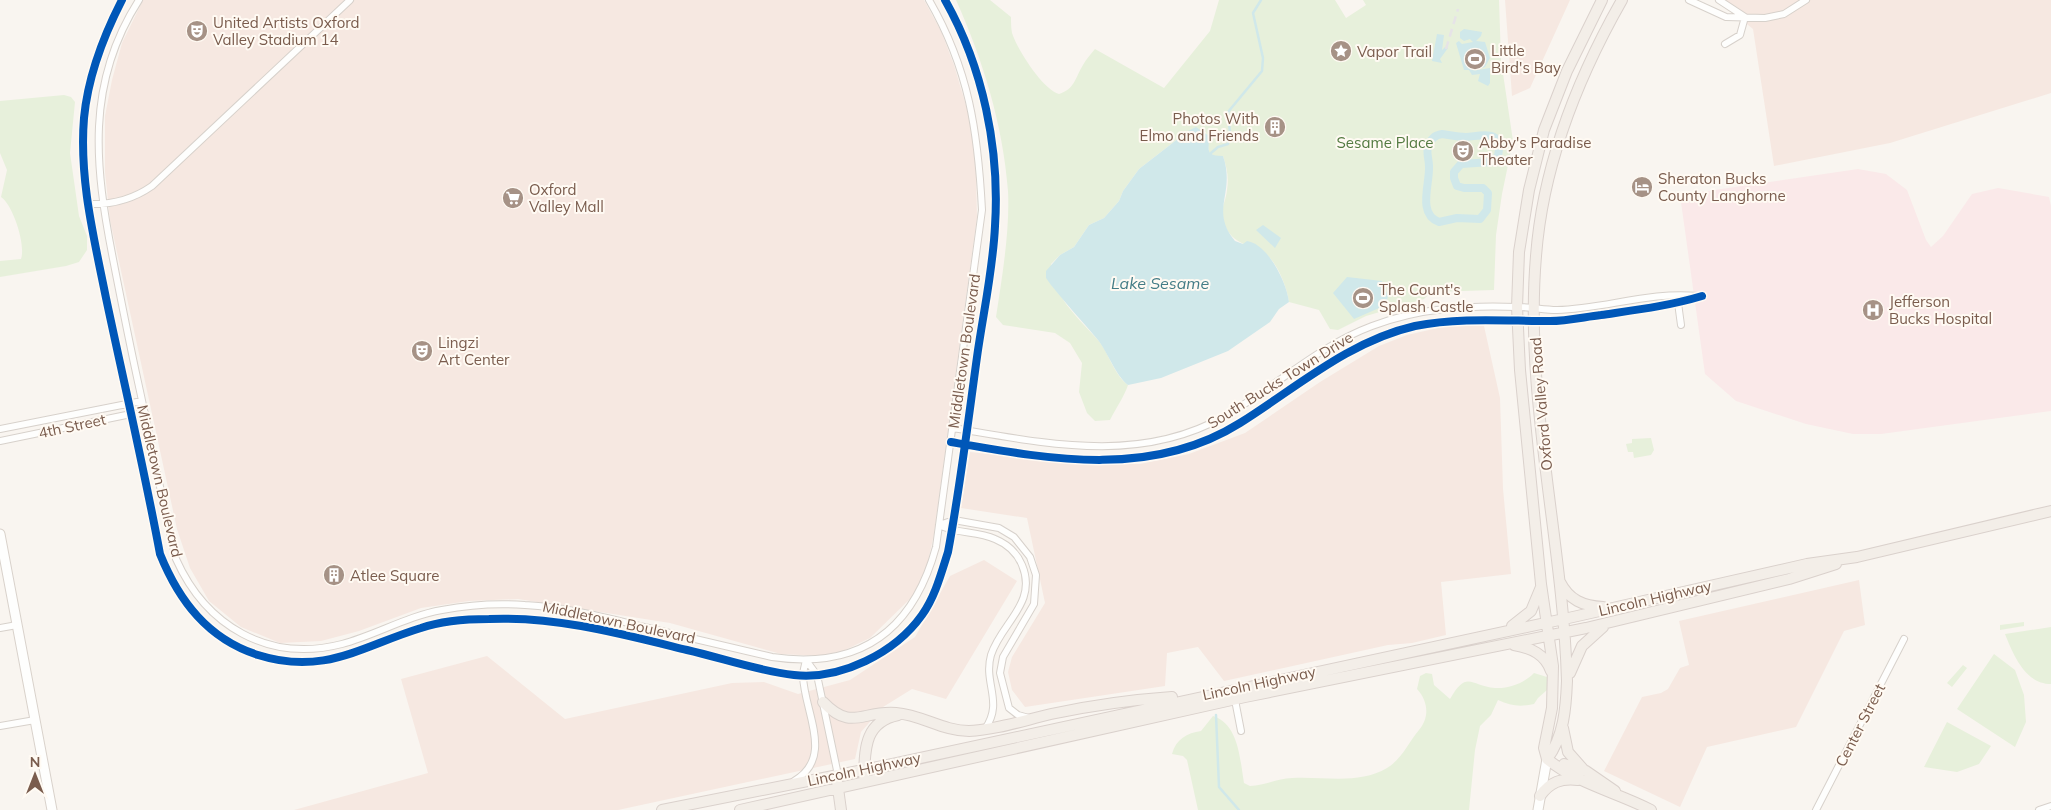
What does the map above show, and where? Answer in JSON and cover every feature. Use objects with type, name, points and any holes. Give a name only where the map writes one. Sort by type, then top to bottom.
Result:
[{"type":"main road","name":"Oxford Valley Road","points":[[1547,759],[1544,748],[1552,708],[1554,681],[1550,636],[1541,584],[1520,370],[1517,307],[1523,225],[1538,150],[1567,71],[1602,0]]},
{"type":"main road","name":"Oxford Valley Road","points":[[1547,759],[1554,750],[1563,724],[1567,681],[1539,394],[1534,320],[1538,234],[1555,154],[1585,72],[1622,0]]},
{"type":"main road","name":"Lincoln Highway","points":[[740,810],[1505,630],[1807,564],[1856,557],[2051,511]]},
{"type":"main road","points":[[0,534],[52,810]]},
{"type":"main road","name":"Lincoln Highway","points":[[662,810],[1213,699],[1235,700],[1608,624],[1809,574],[1856,557]]},
{"type":"main road","points":[[1558,578],[1564,590],[1578,602],[1592,606],[1616,607]]},
{"type":"main road","points":[[1505,630],[1518,623],[1531,611],[1540,594],[1541,584]]},
{"type":"main road","points":[[1567,681],[1572,664],[1582,646],[1608,624]]},
{"type":"main road","points":[[1508,644],[1530,649],[1544,658],[1554,681]]},
{"type":"main road","points":[[822,702],[836,715],[845,718],[889,713],[906,714],[954,730],[985,728],[1110,702],[1213,699]]},
{"type":"main road","points":[[864,781],[864,750],[872,732],[888,718],[906,714]]},
{"type":"main road","points":[[1563,724],[1568,752],[1586,772]]},
{"type":"main road","points":[[1547,759],[1586,772],[1622,795],[1651,810]]},
{"type":"main road","points":[[1547,759],[1578,780],[1593,787],[1622,795]]},
{"type":"main road","points":[[1538,810],[1547,759]]},
{"type":"main road","points":[[838,775],[837,787],[841,810]]},
{"type":"main road","points":[[1540,796],[1546,788],[1557,781],[1578,780]]},
{"type":"street","name":"Middletown Boulevard","points":[[122,0],[107,30],[96,61],[86,102],[83,139],[88,204],[160,554],[172,583],[194,614],[218,635],[244,650],[286,662],[324,662],[350,656],[430,625],[487,619],[533,618],[572,624],[768,670],[802,675],[817,675],[856,665],[877,656],[911,629],[926,608],[935,590],[948,552],[993,252],[996,200],[992,143],[979,83],[964,38],[945,0]]},
{"type":"street","name":"Middletown Boulevard","points":[[139,0],[127,20],[109,65],[100,107],[97,142],[102,204],[172,541],[184,575],[198,598],[211,612],[231,627],[255,639],[284,648],[317,649],[352,641],[394,624],[441,610],[500,604],[525,605],[566,609],[772,657],[806,660],[834,657],[860,649],[898,622],[917,597],[928,575],[940,526],[982,218],[980,156],[973,113],[965,82],[947,36],[929,0]]},
{"type":"street","points":[[88,204],[102,204],[131,198],[152,186],[350,0]]},
{"type":"street","points":[[1689,0],[1726,17],[1777,16],[1797,8],[1806,0]]},
{"type":"street","points":[[1719,0],[1745,17]]},
{"type":"street","points":[[1725,44],[1740,35],[1745,17]]},
{"type":"street","name":"South Bucks Town Drive","points":[[951,442],[1065,459],[1100,462],[1156,456],[1187,448],[1224,432],[1353,349],[1395,332],[1452,321],[1559,320],[1678,303],[1702,296],[1674,294],[1558,310],[1534,307],[1463,307],[1426,311],[1372,326],[1332,345],[1224,416],[1178,437],[1153,443],[1119,447],[1073,446],[953,428]]},
{"type":"street","points":[[1678,303],[1681,325]]},
{"type":"street","name":"4th Street","points":[[0,429],[142,401]]},
{"type":"street","name":"4th Street","points":[[0,441],[131,414],[145,414]]},
{"type":"street","points":[[940,526],[954,520],[991,526],[1007,532],[1020,543],[1034,566],[1037,583],[1034,604],[1002,657],[1000,673],[1009,708],[1018,715],[1031,718]]},
{"type":"street","points":[[940,526],[952,531],[988,536],[1001,542],[1017,556],[1025,577],[1024,600],[996,644],[989,662],[989,683],[994,712],[985,728]]},
{"type":"street","points":[[0,628],[17,624]]},
{"type":"street","name":"Center Street","points":[[1816,810],[1904,640]]},
{"type":"street","points":[[806,660],[817,675],[838,775]]},
{"type":"street","points":[[786,786],[798,779],[809,767],[816,749],[815,734],[802,675],[806,660]]},
{"type":"street","points":[[1235,700],[1241,731]]},
{"type":"street","points":[[0,726],[35,720]]},
{"type":"street","points":[[2039,810],[2051,806]]},
{"type":"shaded area","points":[[143,0],[924,0],[941,31],[954,65],[975,136],[977,217],[934,534],[925,576],[913,596],[870,638],[843,651],[819,656],[781,654],[670,623],[518,599],[469,601],[421,608],[359,631],[321,641],[280,643],[241,627],[209,601],[190,568],[177,529],[110,220],[105,172],[105,116],[122,43]]},
{"type":"shaded area","points":[[1505,0],[1570,0],[1530,88],[1512,96]]},
{"type":"shaded area","points":[[1717,0],[2051,0],[2051,93],[1890,143],[1774,166],[1753,29]]},
{"type":"shaded area","name":"Jefferson Bucks Hospital","points":[[1858,169],[1886,174],[1907,190],[1926,240],[1931,247],[1943,236],[1972,194],[1998,188],[2049,197],[2051,206],[2051,411],[1881,434],[1853,434],[1806,424],[1736,401],[1705,374],[1680,195]]},
{"type":"shaded area","points":[[1451,325],[1484,326],[1500,398],[1503,489],[1511,574],[1441,582],[1446,635],[1412,643],[1388,645],[1224,681],[1198,647],[1167,653],[1165,686],[1025,707],[1012,690],[1008,672],[1012,657],[1045,603],[1027,518],[961,508],[970,452],[1070,463],[1140,464],[1189,454],[1245,433],[1320,382],[1379,346],[1407,335]]},
{"type":"shaded area","points":[[984,560],[1017,581],[946,699],[912,689],[883,707],[861,732],[855,759],[618,810],[294,810],[428,773],[401,679],[487,656],[565,719],[732,683],[764,682],[798,694],[850,680],[915,637],[950,576]]},
{"type":"shaded area","points":[[1859,580],[1865,625],[1844,631],[1796,727],[1707,747],[1680,807],[1604,771],[1642,697],[1661,693],[1668,689],[1680,668],[1689,665],[1679,621]]},
{"type":"green space","name":"Sesame Place","points":[[956,0],[990,0],[1011,17],[1012,33],[1019,49],[1038,77],[1059,94],[1072,86],[1084,63],[1095,49],[1164,88],[1210,31],[1219,0],[1335,0],[1346,18],[1366,5],[1363,0],[1499,0],[1501,60],[1513,141],[1496,235],[1494,290],[1431,292],[1424,299],[1366,316],[1338,330],[1330,329],[1319,310],[1289,302],[1287,290],[1281,276],[1270,258],[1237,240],[1228,231],[1222,220],[1228,181],[1223,156],[1214,156],[1209,152],[1206,132],[1188,131],[1139,169],[1123,191],[1119,201],[1104,218],[1089,225],[1074,247],[1060,255],[1051,264],[1064,301],[1098,340],[1119,376],[1128,385],[1110,420],[1095,421],[1087,413],[1079,392],[1082,363],[1070,343],[1055,333],[1003,325],[996,317],[1008,222],[1008,191],[1002,142],[983,69]]},
{"type":"green space","points":[[64,95],[71,97],[75,102],[70,153],[79,216],[87,236],[87,250],[79,262],[66,266],[0,277],[0,261],[21,259],[22,245],[14,216],[6,201],[1,197],[7,170],[0,153],[0,101]]},
{"type":"green space","points":[[1651,438],[1654,450],[1651,455],[1634,458],[1633,452],[1628,452],[1626,444],[1632,443],[1632,439]]},
{"type":"green space","points":[[2024,622],[2024,626],[2000,630],[2000,625]]},
{"type":"green space","points":[[2051,627],[2051,684],[2042,683],[2027,673],[2016,659],[2005,634]]},
{"type":"green space","points":[[1994,654],[2015,670],[2024,695],[2026,722],[2015,747],[1957,709]]},
{"type":"green space","points":[[1963,665],[1967,668],[1952,687],[1947,683]]},
{"type":"green space","points":[[1426,673],[1432,674],[1434,685],[1450,699],[1461,684],[1465,682],[1470,681],[1487,687],[1500,688],[1516,685],[1534,673],[1547,677],[1547,690],[1534,704],[1507,704],[1498,700],[1491,715],[1480,726],[1475,750],[1469,810],[1198,810],[1187,760],[1183,756],[1172,754],[1179,741],[1191,733],[1201,731],[1213,716],[1222,720],[1233,735],[1237,744],[1244,783],[1250,786],[1292,778],[1341,779],[1376,773],[1387,768],[1397,760],[1423,725],[1426,709],[1424,699],[1417,689],[1420,676]]},
{"type":"green space","points":[[1947,722],[1991,746],[1979,764],[1957,772],[1924,767]]},
{"type":"water","name":"Little Bird's Bay","points":[[1464,29],[1482,32],[1476,41],[1485,42],[1490,58],[1485,67],[1472,71],[1490,68],[1490,83],[1488,86],[1478,81],[1480,74],[1472,75],[1469,70],[1464,70],[1456,43],[1459,41],[1462,44],[1473,42],[1470,39],[1464,41],[1460,38],[1460,32]]},
{"type":"water","points":[[1437,34],[1444,35],[1442,50],[1445,47],[1448,48],[1440,59],[1442,63],[1432,61]]},
{"type":"water","name":"Lake Sesame","points":[[1196,127],[1209,136],[1210,153],[1223,156],[1227,181],[1223,210],[1228,230],[1235,241],[1243,244],[1247,241],[1255,244],[1269,257],[1285,285],[1289,302],[1279,309],[1270,322],[1228,351],[1161,378],[1128,385],[1120,376],[1102,345],[1051,285],[1046,278],[1046,271],[1060,255],[1074,247],[1089,225],[1104,218],[1119,201],[1123,191],[1139,169],[1188,131]]},
{"type":"water","points":[[1263,225],[1281,238],[1275,248],[1256,230]]},
{"type":"water","name":"The Count's Splash Castle","points":[[1347,277],[1382,281],[1388,296],[1386,305],[1354,319],[1333,293]]},
{"type":"waterway","points":[[1211,153],[1218,147],[1228,144],[1230,133],[1228,112],[1262,71],[1263,58],[1253,13],[1261,0]]},
{"type":"waterway","points":[[1442,134],[1463,137],[1485,135],[1495,137],[1498,141],[1498,156],[1492,162],[1461,164],[1454,172],[1457,186],[1483,188],[1488,193],[1487,210],[1480,219],[1457,218],[1439,222],[1432,218],[1428,212],[1426,206],[1429,173],[1427,149],[1433,138],[1442,134]]},
{"type":"waterway","points":[[1216,715],[1219,787],[1239,810]]},
{"type":"railway","points":[[1446,49],[1458,9]]},
{"type":"cycle path","points":[[122,0],[103,43],[93,72],[86,102],[83,141],[86,186],[97,253],[160,554],[176,587],[197,616],[224,639],[240,648],[282,661],[303,662],[342,656],[421,628],[446,622],[472,619],[514,619],[539,620],[589,627],[767,671],[794,675],[830,673],[848,668],[866,661],[897,641],[911,629],[927,608],[948,552],[990,275],[996,197],[991,138],[979,81],[970,53],[945,0]]},
{"type":"cycle path","points":[[951,442],[1025,454],[1098,460],[1135,458],[1171,452],[1206,441],[1240,423],[1345,354],[1391,333],[1415,326],[1449,321],[1569,320],[1652,307],[1702,296]]},
{"type":"place","name":"United Artists Oxford Valley Stadium 14","points":[[197,31]]},
{"type":"place","name":"Vapor Trail","points":[[1341,51]]},
{"type":"place","name":"Little Bird's Bay","points":[[1475,59]]},
{"type":"place","name":"Photos With Elmo and Friends","points":[[1275,127]]},
{"type":"place","name":"Abby's Paradise Theater","points":[[1463,151]]},
{"type":"place","name":"Sheraton Bucks County Langhorne","points":[[1642,187]]},
{"type":"place","name":"Oxford Valley Mall","points":[[513,198]]},
{"type":"place","name":"The Count's Splash Castle","points":[[1363,298]]},
{"type":"place","name":"Jefferson Bucks Hospital","points":[[1873,310]]},
{"type":"place","name":"Lingzi Art Center","points":[[422,351]]},
{"type":"place","name":"Atlee Square","points":[[334,575]]}]
